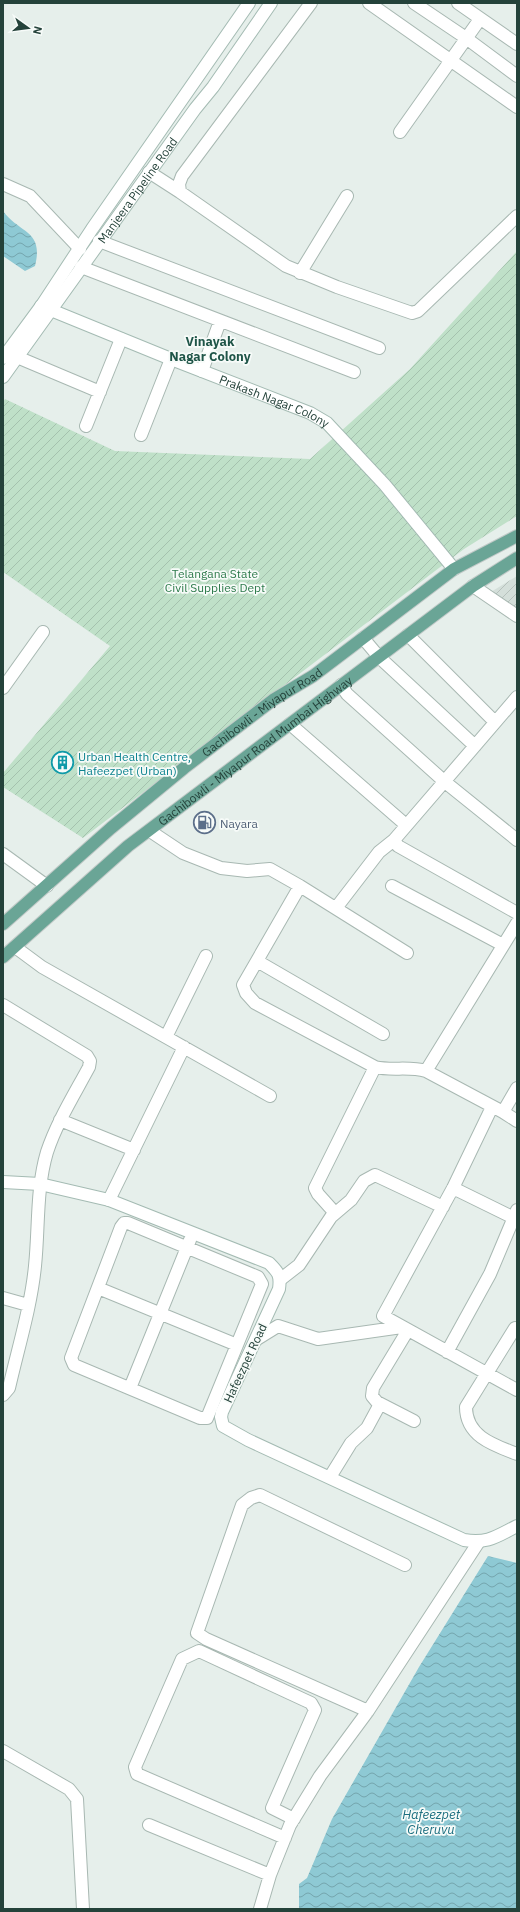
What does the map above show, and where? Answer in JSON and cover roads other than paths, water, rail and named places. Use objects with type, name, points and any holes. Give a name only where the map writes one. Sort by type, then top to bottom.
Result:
[{"type":"main road","name":"Gachibowli - Miyapur Road","points":[[3,924],[111,828],[184,768],[274,700],[313,676],[454,569],[517,536]]},
{"type":"main road","name":"Gachibowli - Miyapur Road Mumbai Highway","points":[[3,957],[128,846],[150,831],[473,586],[517,558]]},
{"type":"street","name":"Manjeera Pipeline Road","points":[[3,377],[16,358],[80,249],[182,98],[201,74],[249,3]]},
{"type":"street","name":"Manjeera Pipeline Road","points":[[3,358],[81,267],[194,109],[213,87],[271,3]]},
{"type":"street","points":[[180,192],[179,184],[182,176],[311,3]]},
{"type":"street","points":[[369,3],[517,107]]},
{"type":"street","points":[[414,3],[466,38],[517,76]]},
{"type":"street","points":[[458,3],[517,44]]},
{"type":"street","points":[[400,132],[480,19]]},
{"type":"street","points":[[182,98],[194,109]]},
{"type":"street","points":[[149,172],[286,266],[300,273],[412,313],[418,311],[517,216]]},
{"type":"street","points":[[3,184],[30,196],[80,249]]},
{"type":"street","points":[[300,273],[347,196]]},
{"type":"street","points":[[99,241],[379,348]]},
{"type":"street","points":[[81,267],[354,372]]},
{"type":"street","name":"Prakash Nagar Colony","points":[[46,308],[310,413],[327,423],[385,485],[454,569]]},
{"type":"street","points":[[202,371],[220,321]]},
{"type":"street","points":[[86,426],[121,339]]},
{"type":"street","points":[[16,358],[100,392]]},
{"type":"street","points":[[141,436],[171,359]]},
{"type":"street","points":[[473,586],[517,616]]},
{"type":"street","points":[[3,688],[43,632]]},
{"type":"street","points":[[408,635],[495,722]]},
{"type":"street","points":[[363,638],[379,657],[475,746]]},
{"type":"street","points":[[341,685],[347,694],[444,782],[517,840]]},
{"type":"street","points":[[336,908],[379,852],[394,840],[517,697]]},
{"type":"street","points":[[290,724],[406,825]]},
{"type":"street","points":[[150,831],[183,853],[221,868],[246,870],[270,869],[336,908],[407,953]]},
{"type":"street","points":[[394,840],[398,846],[517,913]]},
{"type":"street","points":[[3,854],[47,886]]},
{"type":"street","points":[[300,886],[244,985],[246,993],[255,1003],[375,1067],[416,1068],[426,1071],[517,1121]]},
{"type":"street","points":[[392,886],[503,945]]},
{"type":"street","points":[[426,1071],[517,923]]},
{"type":"street","points":[[15,947],[42,967],[270,1096]]},
{"type":"street","points":[[166,1037],[206,956]]},
{"type":"street","points":[[257,961],[383,1034]]},
{"type":"street","points":[[3,1005],[87,1056],[90,1061],[89,1068],[60,1120],[48,1152],[40,1184],[35,1267],[28,1305],[9,1388],[3,1395]]},
{"type":"street","points":[[109,1200],[184,1047]]},
{"type":"street","points":[[335,1213],[318,1194],[315,1188],[375,1067]]},
{"type":"street","points":[[517,1088],[497,1109],[383,1316],[517,1390]]},
{"type":"street","points":[[60,1120],[134,1150]]},
{"type":"street","points":[[3,1182],[40,1184],[109,1200],[263,1260],[269,1263],[277,1271],[281,1278],[300,1266],[331,1217],[351,1200],[364,1181],[375,1175],[443,1207]]},
{"type":"street","points":[[448,1352],[490,1274],[515,1214],[453,1188]]},
{"type":"street","points":[[128,1223],[258,1277],[262,1284],[207,1418],[200,1418],[74,1365],[72,1362],[71,1358],[121,1227],[124,1224],[128,1223]]},
{"type":"street","points":[[130,1388],[193,1233]]},
{"type":"street","points":[[258,1277],[263,1260]]},
{"type":"street","name":"Hafeezpet Road","points":[[281,1278],[279,1288],[257,1340],[222,1412],[221,1417],[223,1426],[248,1440],[464,1540],[478,1543]]},
{"type":"street","points":[[98,1288],[237,1345]]},
{"type":"street","points":[[3,1298],[28,1305]]},
{"type":"street","points":[[257,1340],[278,1326],[318,1339],[405,1328]]},
{"type":"street","points":[[405,1328],[373,1388],[372,1396],[380,1404],[414,1421]]},
{"type":"street","points":[[515,1328],[486,1372],[466,1407],[466,1418],[472,1430],[478,1436],[502,1449],[517,1454]]},
{"type":"street","points":[[330,1478],[352,1443],[367,1428],[380,1404]]},
{"type":"street","points":[[368,1712],[206,1640],[196,1633],[242,1505],[255,1496],[260,1495],[405,1565]]},
{"type":"street","points":[[260,1909],[270,1875],[285,1838],[294,1819],[320,1776],[368,1712],[478,1543],[488,1541],[517,1526]]},
{"type":"street","points":[[285,1838],[137,1774],[135,1767],[182,1659],[199,1651],[312,1703],[315,1710],[272,1808],[294,1819]]},
{"type":"street","points":[[3,1751],[69,1789],[77,1799],[83,1909]]},
{"type":"street","points":[[149,1825],[270,1875]]},
{"type":"water","points":[[3,211],[29,234],[36,245],[37,254],[35,266],[25,271],[3,256]]},
{"type":"water","name":"Hafeezpet Cheruvu","points":[[488,1556],[517,1563],[517,1909],[299,1909],[299,1884],[307,1878],[332,1819],[419,1667]]},
{"type":"place","name":"Urban Health Centre, Hafeezpet (Urban)","points":[[63,763]]},
{"type":"place","name":"Nayara","points":[[205,823]]},
{"type":"district","name":"Vinayak Nagar Colony","points":[[210,348]]},
{"type":"park label","name":"Telangana State Civil Supplies Dept","points":[[215,580]]}]
